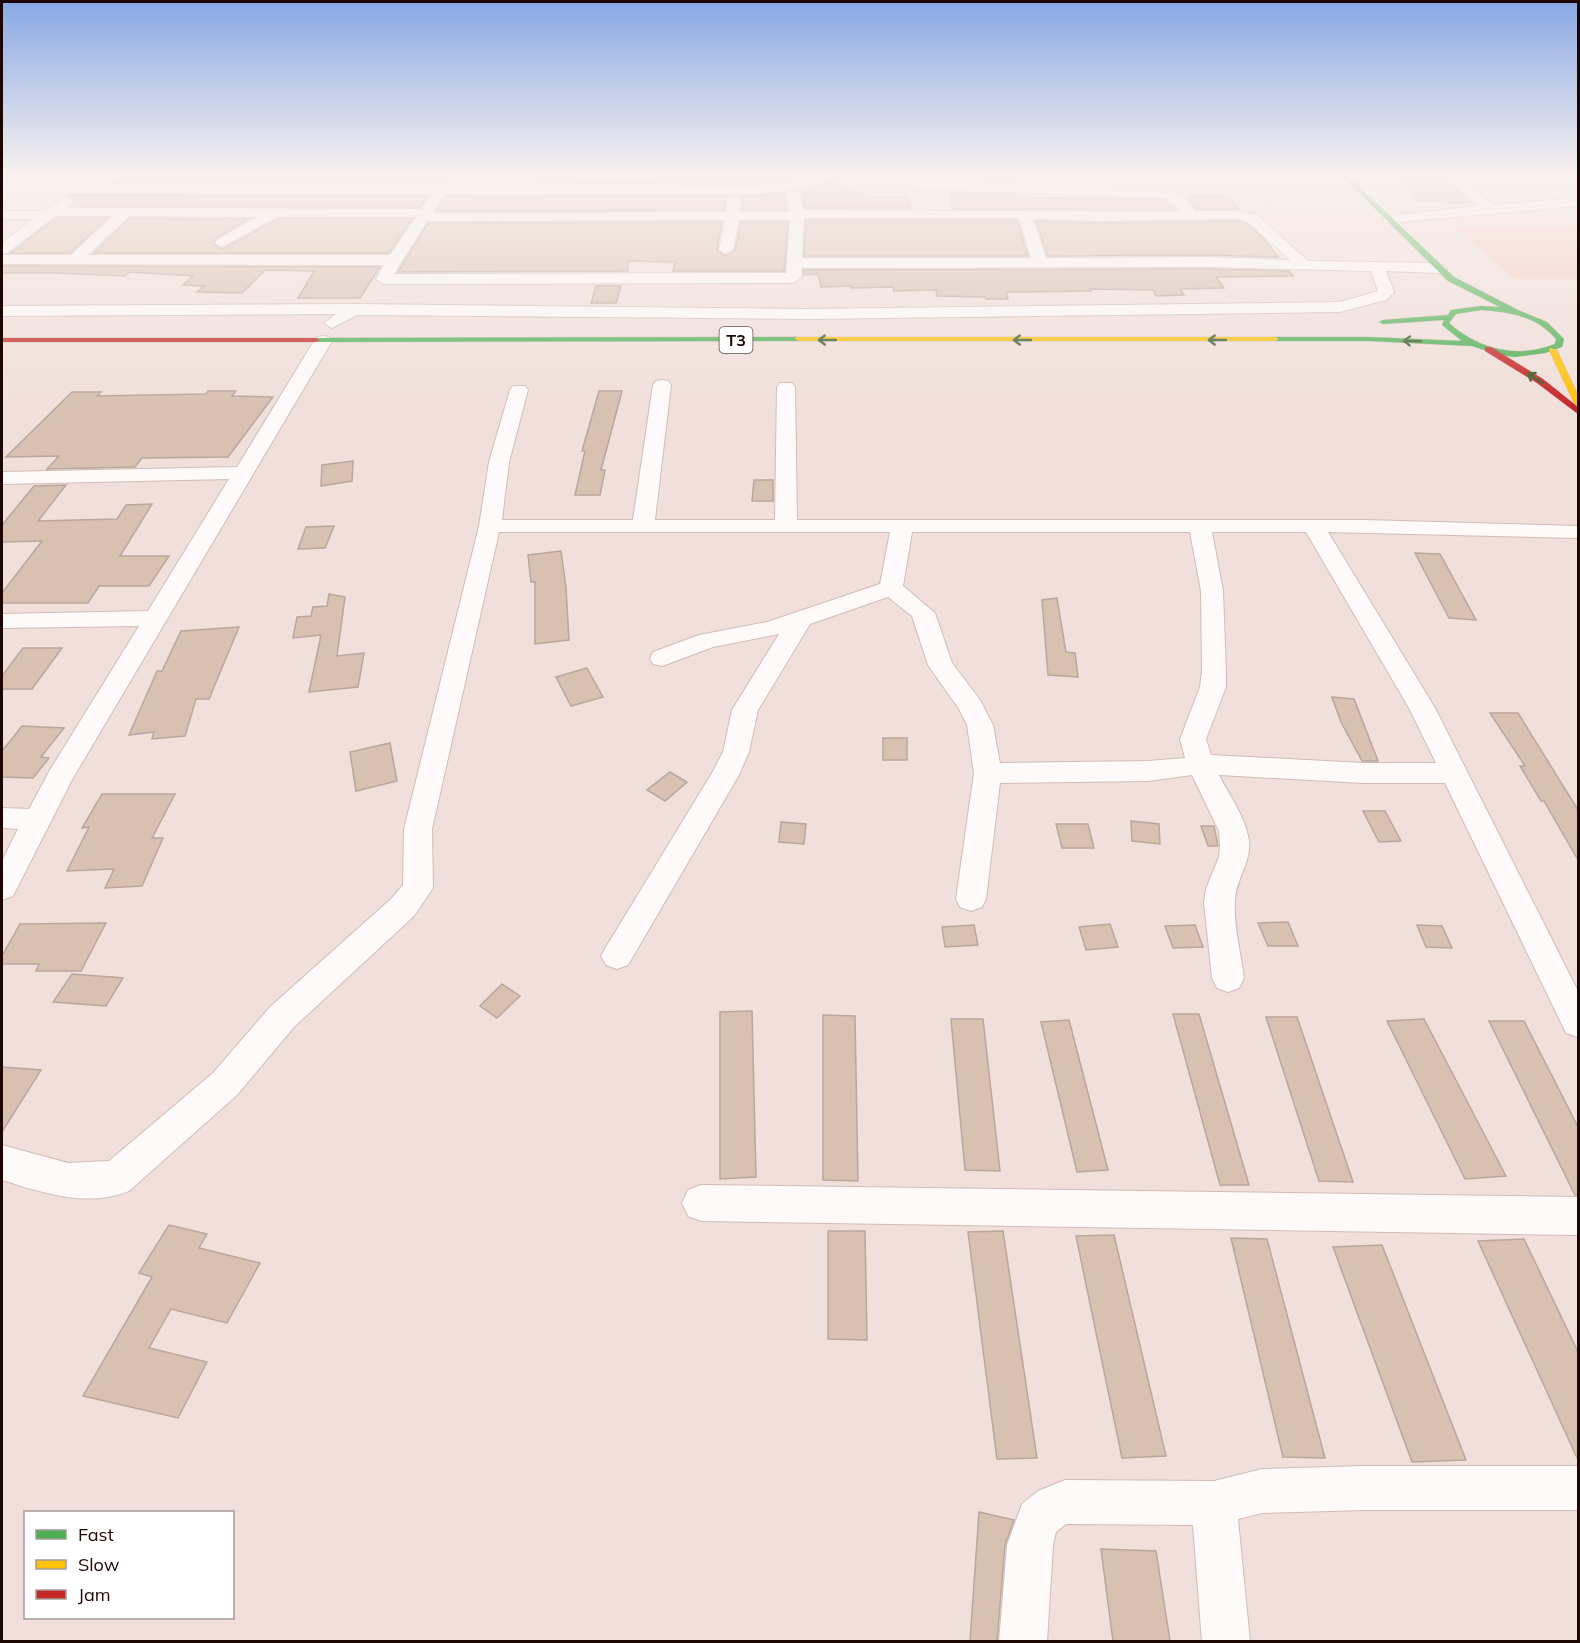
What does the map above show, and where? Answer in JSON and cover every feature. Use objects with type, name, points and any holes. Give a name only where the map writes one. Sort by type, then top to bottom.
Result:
[{"type":"main road","points":[[1423,253],[1445,274],[1515,312]]},
{"type":"main road","points":[[1445,274],[1450,314],[1445,323],[1449,330],[1471,344],[1488,349],[1525,354],[1560,346]]},
{"type":"main road","points":[[1359,323],[1450,314],[1481,308],[1515,312],[1534,318],[1567,321]]},
{"type":"main road","name":"T3","points":[[2,340],[812,318],[1147,324]]},
{"type":"main road","points":[[1534,318],[1557,332],[1578,403]]},
{"type":"main road","name":"T3","points":[[2,323],[328,332],[1369,339],[1471,344]]},
{"type":"main road","points":[[1488,349],[1540,381],[1578,411]]},
{"type":"street","points":[[74,261],[83,253]]},
{"type":"street","points":[[2,888],[60,777],[328,332],[376,288],[399,253]]},
{"type":"street","points":[[795,253],[794,271],[812,318]]},
{"type":"street","points":[[1037,253],[1040,262]]},
{"type":"street","points":[[1122,253],[1129,262]]},
{"type":"street","points":[[1200,253],[1206,262]]},
{"type":"street","points":[[1290,253],[1340,307],[1359,323]]},
{"type":"street","points":[[2,260],[394,260]]},
{"type":"street","points":[[376,288],[1040,262],[1206,262],[1377,267],[1445,274]]},
{"type":"street","points":[[2,311],[354,310],[812,318],[1340,307],[1380,297],[1386,292],[1377,267]]},
{"type":"street","points":[[643,526],[662,385]]},
{"type":"street","points":[[786,387],[786,526]]},
{"type":"street","points":[[2,1163],[68,1181],[116,1178],[225,1084],[282,1017],[403,907],[418,888],[418,829],[490,526],[500,462],[519,390]]},
{"type":"street","points":[[2,478],[241,473]]},
{"type":"street","points":[[490,526],[1313,525],[1578,532]]},
{"type":"street","points":[[1313,525],[1422,708],[1578,1023]]},
{"type":"street","points":[[1200,526],[1212,591],[1214,672],[1213,687],[1193,739],[1200,764],[1233,831],[1235,844],[1234,857],[1221,889],[1219,902],[1228,978]]},
{"type":"street","points":[[891,588],[902,527]]},
{"type":"street","points":[[662,658],[708,640],[771,629],[891,588]]},
{"type":"street","points":[[891,588],[923,613],[940,665],[971,706],[980,725],[988,773],[971,898]]},
{"type":"street","points":[[2,621],[154,618]]},
{"type":"street","points":[[617,957],[725,775],[736,752],[745,710],[800,620]]},
{"type":"street","points":[[988,773],[1148,771],[1200,764],[1363,773],[1454,773]]},
{"type":"street","points":[[2,818],[38,819]]},
{"type":"street","points":[[700,1203],[1578,1216]]},
{"type":"street","points":[[1023,1641],[1030,1538],[1038,1518],[1051,1508],[1065,1503],[1214,1503],[1262,1491],[1364,1488],[1578,1488]]},
{"type":"street","points":[[1214,1503],[1226,1641]]},
{"type":"shaded area","points":[[1484,253],[1578,253],[1578,279],[1515,279]]},
{"type":"building","points":[[94,253],[389,253],[389,253]]},
{"type":"building","points":[[410,253],[721,253],[725,256],[731,253],[785,253],[784,271],[673,271],[675,262],[628,261],[628,271],[398,272]]},
{"type":"building","points":[[804,253],[1027,253],[1028,256],[804,256]]},
{"type":"building","points":[[1047,253],[1275,253],[1278,257],[1206,255],[1048,256]]},
{"type":"building","points":[[2,266],[380,267],[360,298],[298,298],[314,271],[265,270],[242,293],[197,292],[204,286],[183,285],[193,276],[130,272],[125,276],[2,273]]},
{"type":"building","points":[[1206,269],[1289,271],[1293,276],[1216,277],[1224,288],[1180,289],[1184,295],[1156,296],[1153,290],[1090,289],[1091,291],[1006,292],[1008,299],[986,299],[985,297],[937,296],[936,290],[894,291],[893,287],[821,287],[818,274],[804,275],[804,270]]},
{"type":"building","points":[[596,286],[621,286],[616,303],[591,303]]},
{"type":"building","points":[[208,391],[236,391],[232,396],[273,397],[228,457],[142,458],[135,467],[47,469],[59,456],[6,457],[72,392],[101,392],[97,396],[206,394]]},
{"type":"building","points":[[599,391],[622,391],[601,470],[605,470],[600,495],[575,495],[585,451],[582,451]]},
{"type":"building","points":[[353,461],[352,481],[321,486],[322,465]]},
{"type":"building","points":[[754,480],[773,480],[773,501],[752,501]]},
{"type":"building","points":[[66,485],[38,521],[117,519],[126,505],[152,504],[120,556],[169,556],[149,586],[99,586],[88,603],[2,603],[2,593],[42,541],[2,542],[2,525],[34,486]]},
{"type":"building","points":[[334,526],[325,548],[298,549],[306,527]]},
{"type":"building","points":[[561,551],[569,640],[535,644],[535,582],[531,582],[528,555]]},
{"type":"building","points":[[1415,553],[1440,554],[1476,620],[1449,618]]},
{"type":"building","points":[[329,594],[345,597],[337,656],[364,653],[358,687],[309,692],[321,635],[293,638],[297,617],[311,616],[313,607],[327,606]]},
{"type":"building","points":[[1057,598],[1066,652],[1075,653],[1078,677],[1048,675],[1042,600]]},
{"type":"building","points":[[239,627],[209,699],[196,699],[185,736],[152,739],[154,732],[129,735],[157,671],[162,671],[181,631]]},
{"type":"building","points":[[23,648],[62,648],[32,689],[2,689],[2,676]]},
{"type":"building","points":[[587,668],[603,697],[571,706],[556,677]]},
{"type":"building","points":[[1332,697],[1354,699],[1378,761],[1362,761],[1341,722]]},
{"type":"building","points":[[1490,713],[1518,713],[1578,810],[1578,860],[1544,801],[1541,801],[1520,766],[1525,766]]},
{"type":"building","points":[[22,726],[64,728],[41,757],[49,758],[33,778],[2,777],[2,751]]},
{"type":"building","points":[[883,738],[907,738],[907,760],[883,760]]},
{"type":"building","points":[[390,743],[397,781],[356,791],[350,752]]},
{"type":"building","points":[[670,772],[687,782],[665,801],[647,790]]},
{"type":"building","points":[[102,794],[175,794],[152,838],[163,838],[142,886],[105,888],[114,869],[67,871],[89,827],[82,828]]},
{"type":"building","points":[[1363,811],[1385,811],[1401,841],[1379,842]]},
{"type":"building","points":[[1131,821],[1159,824],[1160,844],[1132,841]]},
{"type":"building","points":[[781,822],[806,824],[804,844],[779,842]]},
{"type":"building","points":[[1056,824],[1088,824],[1094,848],[1062,848]]},
{"type":"building","points":[[1201,826],[1214,826],[1218,846],[1208,846]]},
{"type":"building","points":[[1288,922],[1298,946],[1268,946],[1258,923]]},
{"type":"building","points":[[106,923],[81,971],[36,971],[39,964],[2,964],[2,956],[20,924]]},
{"type":"building","points":[[1110,924],[1118,947],[1086,950],[1079,927]]},
{"type":"building","points":[[974,925],[978,945],[945,947],[942,927]]},
{"type":"building","points":[[1195,925],[1203,947],[1173,948],[1165,926]]},
{"type":"building","points":[[1417,925],[1442,926],[1452,948],[1426,947]]},
{"type":"building","points":[[72,974],[123,978],[106,1006],[53,1002]]},
{"type":"building","points":[[502,984],[520,996],[497,1018],[480,1006]]},
{"type":"building","points":[[752,1011],[756,1177],[720,1179],[720,1012]]},
{"type":"building","points":[[1173,1014],[1199,1014],[1249,1185],[1220,1185]]},
{"type":"building","points":[[823,1015],[855,1016],[858,1181],[823,1180]]},
{"type":"building","points":[[1266,1017],[1297,1017],[1353,1182],[1319,1181]]},
{"type":"building","points":[[951,1019],[983,1019],[1000,1171],[965,1170]]},
{"type":"building","points":[[1424,1019],[1506,1176],[1465,1179],[1387,1021]]},
{"type":"building","points":[[1069,1020],[1108,1170],[1077,1172],[1041,1022]]},
{"type":"building","points":[[1489,1021],[1524,1021],[1578,1127],[1578,1195],[1575,1195]]},
{"type":"building","points":[[2,1067],[41,1070],[2,1132]]},
{"type":"building","points":[[169,1225],[207,1234],[199,1248],[260,1263],[227,1323],[171,1309],[149,1348],[207,1362],[178,1418],[83,1396],[152,1277],[139,1273]]},
{"type":"building","points":[[828,1231],[865,1231],[867,1340],[828,1339]]},
{"type":"building","points":[[1003,1231],[1037,1458],[997,1459],[968,1232]]},
{"type":"building","points":[[1114,1235],[1166,1456],[1122,1458],[1076,1236]]},
{"type":"building","points":[[1231,1238],[1267,1239],[1325,1458],[1283,1457]]},
{"type":"building","points":[[1524,1239],[1578,1352],[1578,1460],[1478,1241]]},
{"type":"building","points":[[1382,1245],[1466,1460],[1412,1462],[1333,1247]]},
{"type":"building","points":[[979,1512],[1014,1520],[1005,1545],[997,1641],[970,1641]]},
{"type":"building","points":[[1101,1549],[1156,1551],[1170,1641],[1113,1641]]},
{"type":"traffic: fast","points":[[1424,253],[1451,279],[1515,312]]},
{"type":"traffic: fast","points":[[1481,308],[1525,314],[1535,318],[1552,330],[1560,339],[1559,345],[1530,354],[1499,352],[1469,342],[1445,323],[1454,312],[1481,308]]},
{"type":"traffic: fast","points":[[1383,322],[1447,317]]},
{"type":"traffic: fast","points":[[316,340],[799,339]]},
{"type":"traffic: fast","points":[[1275,339],[1369,339],[1471,344]]},
{"type":"traffic: slow","points":[[799,339],[1275,339]]},
{"type":"traffic: slow","points":[[1553,350],[1578,403]]},
{"type":"traffic: jam","points":[[2,340],[316,340]]},
{"type":"traffic: jam","points":[[1488,349],[1540,381],[1578,411]]}]
